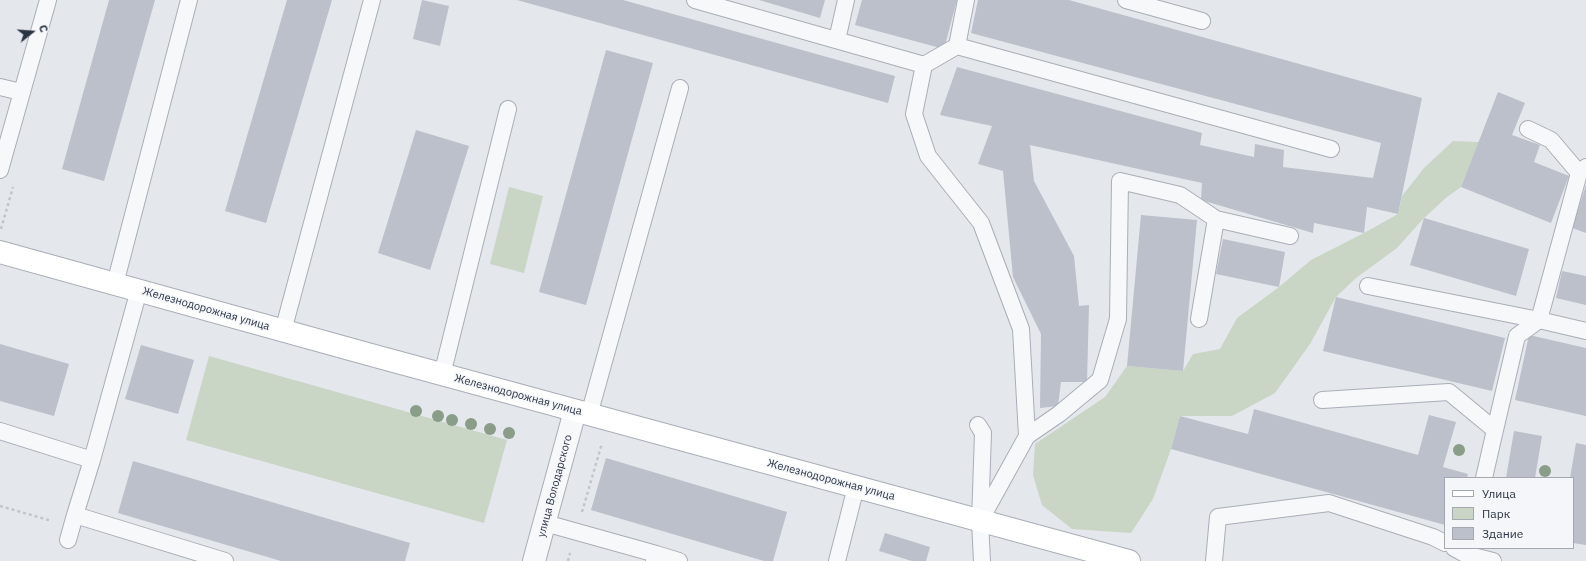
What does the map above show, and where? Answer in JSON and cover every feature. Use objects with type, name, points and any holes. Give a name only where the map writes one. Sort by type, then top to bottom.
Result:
[{"type":"main road","name":"Железнодорожная улица","points":[[0,252],[582,413],[1129,561]]},
{"type":"street","name":"улица Володарского","points":[[534,561],[544,523],[582,413]]},
{"type":"lane","points":[[0,170],[48,0]]},
{"type":"lane","points":[[115,284],[189,0]]},
{"type":"lane","points":[[283,331],[372,0]]},
{"type":"lane","points":[[694,0],[924,65],[957,46],[1331,149]]},
{"type":"lane","points":[[837,40],[846,0]]},
{"type":"lane","points":[[957,46],[966,0]]},
{"type":"lane","points":[[1126,0],[1202,21]]},
{"type":"lane","points":[[924,65],[914,114],[928,156],[981,223],[1021,329],[1027,436]]},
{"type":"lane","points":[[0,87],[22,92]]},
{"type":"lane","points":[[582,413],[680,88]]},
{"type":"lane","points":[[442,374],[508,109]]},
{"type":"lane","points":[[1484,477],[1517,336],[1539,320],[1582,170],[1551,140],[1528,129]]},
{"type":"lane","points":[[980,520],[1027,436],[1059,414],[1100,380],[1118,319],[1120,181],[1180,195],[1216,219],[1290,236]]},
{"type":"lane","points":[[1199,319],[1216,219]]},
{"type":"lane","points":[[1368,286],[1539,320],[1586,331]]},
{"type":"lane","points":[[139,290],[92,460],[71,527],[225,561]]},
{"type":"lane","points":[[1322,400],[1449,392],[1495,430]]},
{"type":"lane","points":[[978,425],[983,433],[980,520],[982,561]]},
{"type":"lane","points":[[0,431],[92,460]]},
{"type":"lane","points":[[837,561],[856,487]]},
{"type":"lane","points":[[1214,561],[1218,517],[1329,503],[1433,537],[1444,542]]},
{"type":"lane","points":[[544,523],[655,557],[679,561]]},
{"type":"lane","points":[[1463,553],[1493,561]]},
{"type":"path","points":[[568,561],[603,439]]},
{"type":"path","points":[[0,506],[71,527]]},
{"type":"green space","points":[[1453,141],[1479,142],[1461,187],[1447,197],[1424,218],[1397,248],[1356,278],[1336,297],[1310,344],[1275,393],[1232,416],[1180,416],[1171,449],[1153,499],[1131,533],[1072,529],[1042,505],[1033,475],[1035,444],[1105,397],[1127,366],[1183,371],[1193,354],[1220,349],[1237,318],[1279,287],[1311,260],[1398,214],[1402,196],[1424,168]]},
{"type":"green space","points":[[509,187],[543,196],[524,273],[490,264]]},
{"type":"green space","points":[[209,356],[507,440],[484,523],[186,440]]},
{"type":"building","points":[[109,0],[155,0],[104,181],[62,169]]},
{"type":"building","points":[[287,0],[332,0],[266,223],[225,211]]},
{"type":"building","points":[[422,0],[449,6],[440,46],[413,39]]},
{"type":"building","points":[[517,0],[623,0],[895,76],[888,103]]},
{"type":"building","points":[[759,0],[825,0],[820,18]]},
{"type":"building","points":[[862,0],[957,0],[944,49],[855,25]]},
{"type":"building","points":[[978,0],[1069,0],[1422,98],[1398,214],[1367,207],[1364,233],[1314,223],[1313,233],[1201,200],[1202,183],[1030,145],[1034,181],[1074,256],[1079,306],[1089,305],[1087,382],[1061,382],[1058,406],[1040,408],[1041,334],[1013,277],[1003,171],[978,164],[992,126],[940,115],[957,67],[1202,133],[1200,145],[1254,157],[1255,144],[1284,150],[1283,167],[1373,178],[1381,143],[971,33]]},
{"type":"building","points":[[606,50],[653,63],[586,305],[539,292]]},
{"type":"building","points":[[1498,92],[1525,103],[1512,135],[1540,145],[1534,162],[1569,176],[1551,223],[1461,187]]},
{"type":"building","points":[[416,130],[469,146],[430,270],[378,253]]},
{"type":"building","points":[[1586,185],[1586,233],[1572,228]]},
{"type":"building","points":[[1141,215],[1197,220],[1183,371],[1127,366]]},
{"type":"building","points":[[1424,218],[1529,249],[1516,296],[1410,265]]},
{"type":"building","points":[[1223,239],[1285,252],[1279,287],[1216,274]]},
{"type":"building","points":[[1562,271],[1586,276],[1586,305],[1556,298]]},
{"type":"building","points":[[1336,297],[1505,338],[1492,391],[1323,351]]},
{"type":"building","points":[[1529,335],[1586,348],[1586,416],[1515,400]]},
{"type":"building","points":[[0,344],[69,364],[54,416],[0,401]]},
{"type":"building","points":[[141,345],[194,360],[178,414],[125,399]]},
{"type":"building","points":[[1254,409],[1418,455],[1429,415],[1456,422],[1443,467],[1468,474],[1467,477],[1444,477],[1444,525],[1171,449],[1180,416],[1248,434]]},
{"type":"building","points":[[1514,431],[1542,436],[1535,477],[1506,477]]},
{"type":"building","points":[[1576,443],[1586,445],[1586,545],[1574,543],[1574,477],[1570,477]]},
{"type":"building","points":[[606,458],[787,512],[773,561],[764,561],[591,510]]},
{"type":"building","points":[[133,461],[410,543],[405,561],[281,561],[118,513]]},
{"type":"building","points":[[885,533],[930,547],[926,561],[912,561],[879,551]]}]
